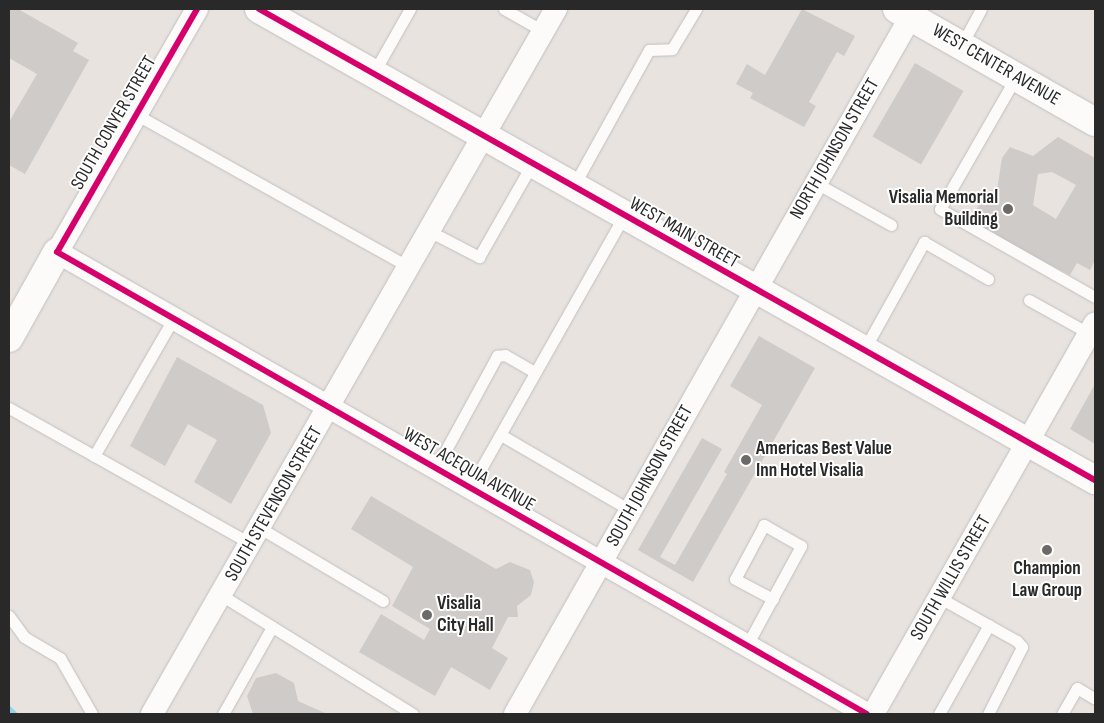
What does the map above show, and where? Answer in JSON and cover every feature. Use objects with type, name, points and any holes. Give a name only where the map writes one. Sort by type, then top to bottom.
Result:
[{"type":"street","name":"SOUTH CONYER STREET","points":[[9,338],[196,9]]},
{"type":"street","name":"WEST MAIN STREET","points":[[260,9],[482,137],[1029,441],[1095,480]]},
{"type":"street","name":"SOUTH STEVENSON STREET","points":[[152,714],[329,408],[406,266],[556,9]]},
{"type":"street","name":"WEST CENTER AVENUE","points":[[908,11],[961,46],[1095,122]]},
{"type":"street","name":"NORTH JOHNSON STREET","points":[[755,290],[816,183],[908,11]]},
{"type":"street","name":"WEST ACEQUIA AVENUE","points":[[57,252],[866,714]]},
{"type":"street","name":"SOUTH JOHNSON STREET","points":[[515,714],[755,290]]},
{"type":"street","name":"SOUTH WILLIS STREET","points":[[873,714],[1092,329]]},
{"type":"lane","points":[[373,74],[410,9]]},
{"type":"lane","points":[[504,9],[543,31]]},
{"type":"lane","points":[[573,187],[649,50],[672,49],[696,9]]},
{"type":"lane","points":[[961,46],[981,9]]},
{"type":"lane","points":[[1016,77],[940,209],[1095,297]]},
{"type":"lane","points":[[136,115],[406,266]]},
{"type":"lane","points":[[427,230],[479,257],[532,164]]},
{"type":"lane","points":[[816,183],[891,226]]},
{"type":"lane","points":[[470,488],[624,216]]},
{"type":"lane","points":[[864,350],[924,242],[988,279]]},
{"type":"lane","points":[[1029,300],[1092,329]]},
{"type":"lane","points":[[94,456],[173,319]]},
{"type":"lane","points":[[436,468],[497,356],[505,355],[534,372]]},
{"type":"lane","points":[[9,408],[94,456],[382,601]]},
{"type":"lane","points":[[501,436],[630,510]]},
{"type":"lane","points":[[747,646],[802,546],[764,525],[735,579],[772,599]]},
{"type":"lane","points":[[221,595],[413,714]]},
{"type":"lane","points":[[940,598],[989,625],[1022,647],[988,714]]},
{"type":"lane","points":[[10,618],[24,637],[60,658],[92,714]]},
{"type":"lane","points":[[939,714],[989,625]]},
{"type":"lane","points":[[223,714],[272,627]]},
{"type":"lane","points":[[1062,714],[1077,688],[1095,699]]},
{"type":"building","points":[[9,9],[18,9],[78,43],[73,51],[89,60],[25,174],[9,165],[9,122],[37,74],[9,58]]},
{"type":"building","points":[[802,9],[855,36],[844,56],[837,52],[809,102],[816,106],[804,127],[750,98],[753,93],[736,84],[747,64],[765,75]]},
{"type":"building","points":[[915,63],[963,91],[921,165],[872,137]]},
{"type":"building","name":"Visalia Memorial Building","points":[[1058,137],[1095,158],[1095,260],[1090,270],[1077,263],[1070,275],[987,232],[975,212],[987,191],[997,190],[1002,158],[1010,147],[1033,156]],"holes":[[[1052,172],[1076,185],[1056,219],[1033,205],[1038,174]]]},
{"type":"building","name":"Americas Best Value Inn Hotel Visalia","points":[[759,336],[815,368],[693,582],[638,550],[702,438],[722,449],[660,557],[675,565],[727,474],[724,472],[762,405],[730,386]]},
{"type":"building","points":[[177,357],[263,405],[271,433],[231,504],[194,482],[217,440],[188,424],[165,466],[130,446]]},
{"type":"building","points":[[1095,384],[1095,444],[1070,429]]},
{"type":"building","points":[[371,496],[496,569],[510,562],[530,570],[534,582],[531,595],[517,606],[518,617],[508,617],[492,648],[508,658],[490,690],[451,667],[435,696],[359,652],[381,614],[424,640],[430,629],[392,606],[413,567],[351,529]]},
{"type":"building","points":[[276,673],[294,683],[298,701],[327,714],[253,714],[247,696],[256,678]]},
{"type":"waterway","points":[[9,709],[14,714]]},
{"type":"cycle path","points":[[197,9],[57,252],[867,714]]},
{"type":"cycle path","points":[[259,9],[1095,480]]},
{"type":"place","name":"Visalia Memorial Building","points":[[1008,209]]},
{"type":"place","name":"Americas Best Value Inn Hotel Visalia","points":[[746,460]]},
{"type":"place","name":"Champion Law Group","points":[[1047,550]]},
{"type":"place","name":"Visalia City Hall","points":[[427,615]]}]
